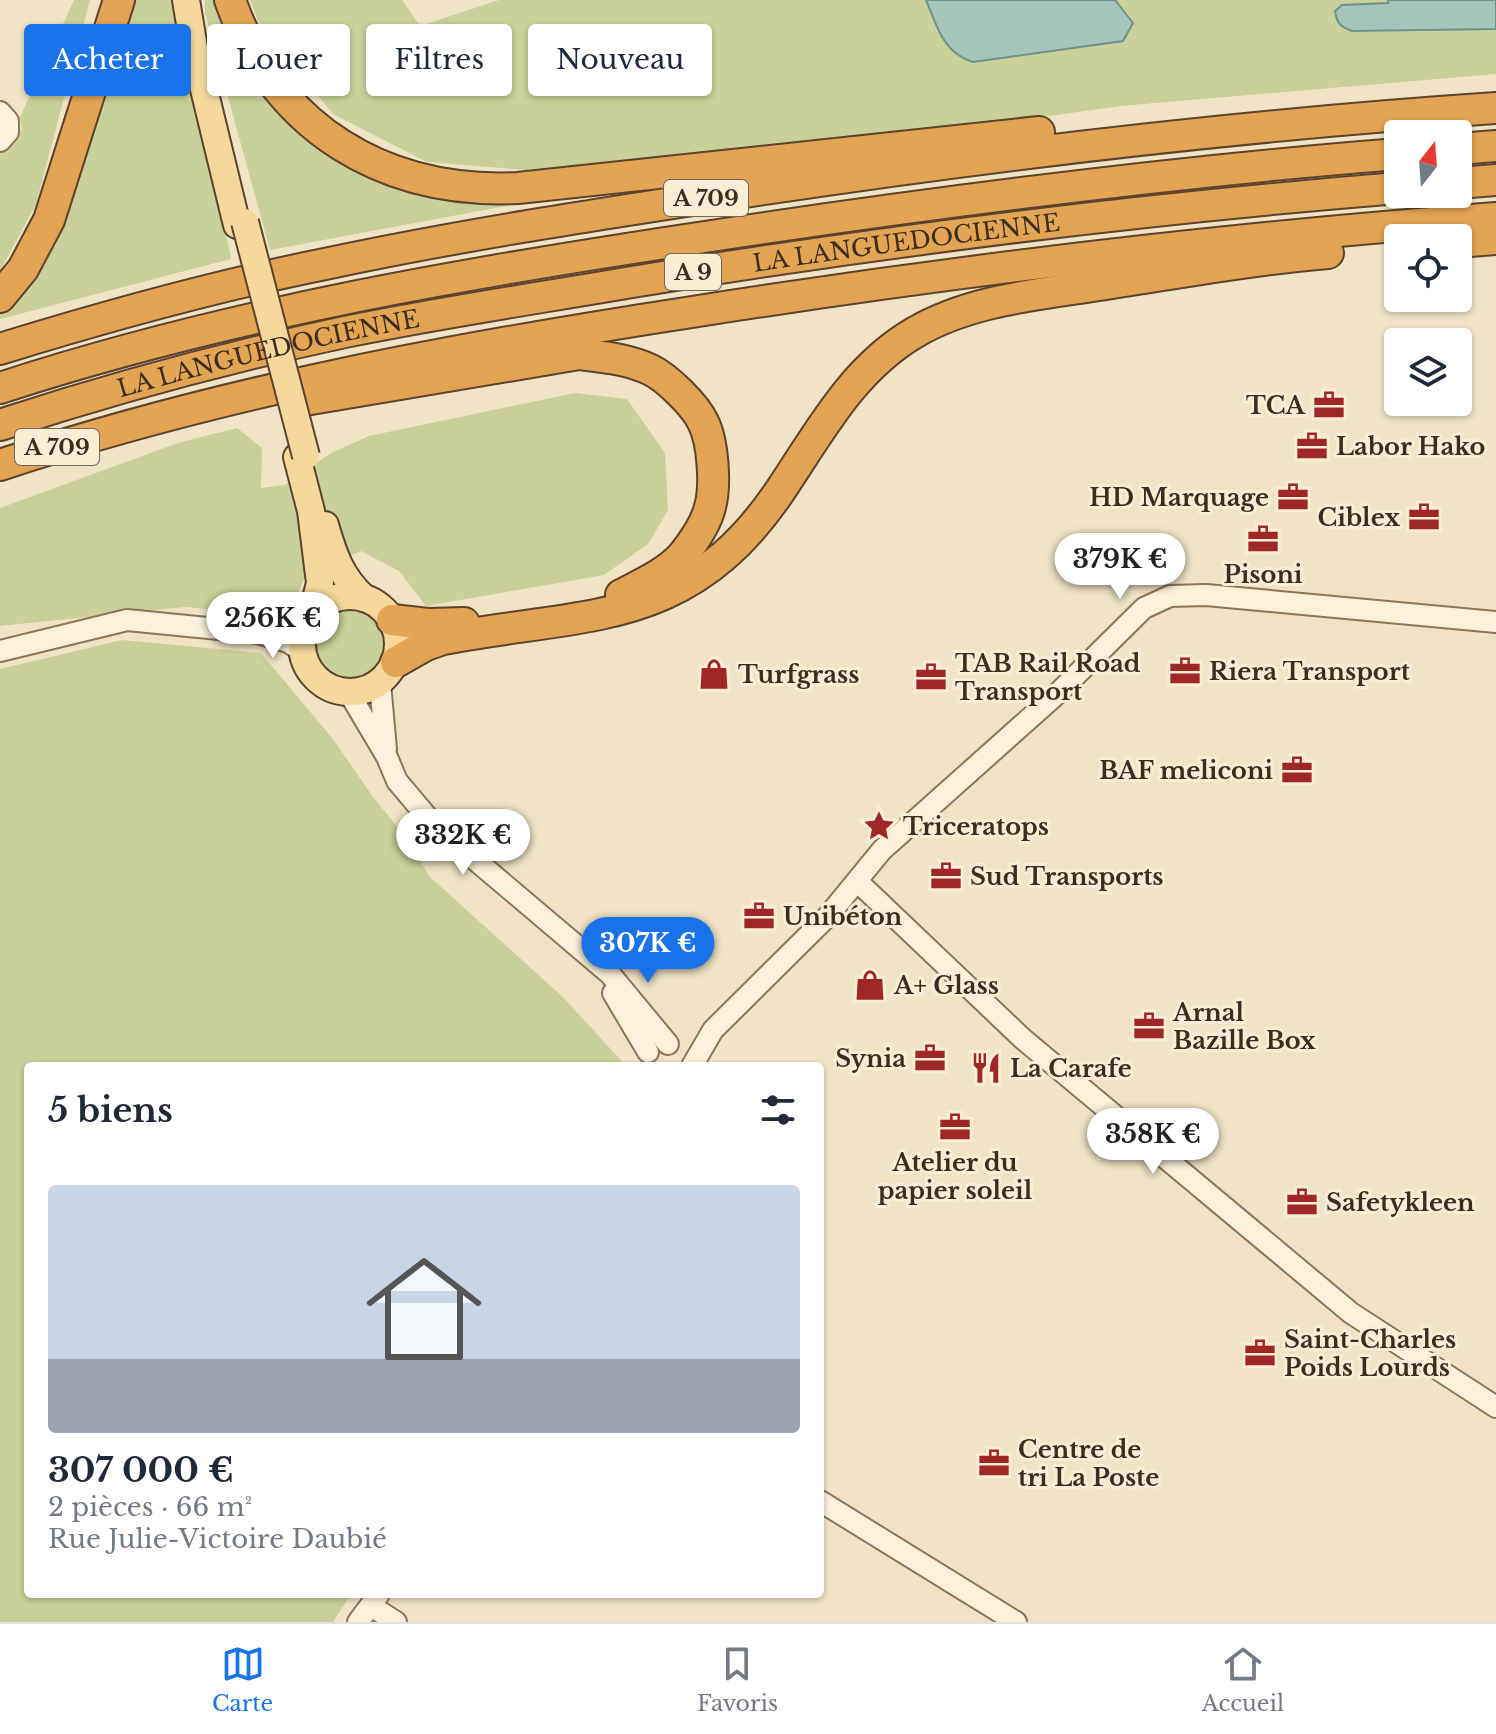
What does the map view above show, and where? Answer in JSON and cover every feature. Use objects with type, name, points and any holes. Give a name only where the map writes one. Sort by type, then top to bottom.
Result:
[{"type":"highway","points":[[0,297],[23,269],[49,220],[119,0]]},
{"type":"highway","points":[[230,0],[262,67],[291,104],[319,130],[364,159],[394,172],[464,187],[518,188],[924,143],[1161,122],[1266,115],[1424,113]]},
{"type":"highway","name":"A 709","points":[[0,349],[112,315],[250,281],[411,246],[545,224],[986,158],[1182,135],[1496,108]]},
{"type":"highway","points":[[1472,148],[1496,146]]},
{"type":"highway","name":"LA LANGUEDOCIENNE","points":[[0,388],[135,348],[321,303],[520,266],[855,214],[1044,190],[1384,155]]},
{"type":"highway","points":[[1472,182],[1496,180]]},
{"type":"highway","name":"LA LANGUEDOCIENNE","points":[[0,425],[62,404],[203,366],[345,332],[438,315],[721,268],[963,234],[1186,207],[1384,189]]},
{"type":"highway","name":"A 709","points":[[0,465],[115,429],[349,371],[503,341],[853,286],[1197,244],[1496,218]]},
{"type":"highway","points":[[1472,241],[1496,239]]},
{"type":"highway","points":[[388,673],[426,645],[443,639],[600,616],[656,599],[687,584],[751,530],[779,494],[844,396],[868,369],[896,345],[946,317],[1000,302],[1238,263],[1384,248]]},
{"type":"highway","points":[[115,429],[579,354],[618,358],[653,371],[680,393],[703,422],[713,475],[711,506],[681,557],[655,577],[621,595],[561,609],[445,624],[392,620]]},
{"type":"main road","points":[[186,0],[194,48],[301,456],[311,511],[320,583],[302,639],[303,652],[308,667],[319,680],[333,689],[349,693],[365,690],[388,673],[399,645],[392,620],[375,603],[350,596],[336,598],[310,618]]},
{"type":"main road","points":[[196,0],[241,223]]},
{"type":"main road","points":[[301,456],[333,551],[347,582],[364,598]]},
{"type":"street","points":[[0,112],[8,121],[8,132],[0,141]]},
{"type":"street","points":[[683,1056],[828,916],[888,844],[1058,693],[1144,608],[1170,596],[1206,595],[1496,622]]},
{"type":"street","points":[[258,633],[310,618]]},
{"type":"street","points":[[0,651],[127,620],[258,633],[288,642],[303,652]]},
{"type":"street","points":[[387,757],[388,673]]},
{"type":"street","points":[[349,693],[387,757],[397,781],[434,825],[610,974],[683,1056]]},
{"type":"street","points":[[858,882],[1023,1039],[1351,1313],[1496,1407]]},
{"type":"street","points":[[593,959],[645,1059],[653,1048],[683,1056]]},
{"type":"street","points":[[824,1503],[1016,1622]]},
{"type":"street","points":[[369,1607],[396,1622]]},
{"type":"green space","points":[[74,0],[90,0],[84,24],[63,24]]},
{"type":"green space","points":[[128,0],[182,0],[187,24],[118,24]]},
{"type":"green space","points":[[205,0],[216,0],[223,24],[208,24]]},
{"type":"green space","points":[[250,0],[402,0],[419,24],[366,24],[366,96],[512,96],[512,24],[426,24],[499,0],[1496,0],[1496,74],[1121,106],[730,160],[574,174],[427,162],[333,114],[318,96],[350,96],[350,24],[259,24]]},
{"type":"green space","points":[[191,48],[231,259],[0,319],[0,310],[88,96],[191,96]]},
{"type":"green space","points":[[30,96],[65,96],[36,204],[0,271],[0,154],[22,129],[20,117]]},
{"type":"green space","points":[[228,96],[265,96],[286,122],[334,158],[457,198],[511,205],[270,250]]},
{"type":"green space","points":[[575,393],[627,399],[665,453],[668,510],[648,544],[604,575],[426,606],[399,571],[361,551],[306,575],[294,601],[266,615],[186,607],[0,626],[0,508],[178,443],[237,428],[262,448],[261,488],[285,485],[331,453],[369,436]]},
{"type":"green space","points":[[349,609],[369,615],[379,625],[385,645],[379,665],[369,675],[349,681],[329,675],[319,665],[313,645],[319,625],[329,615]]},
{"type":"green space","points":[[122,640],[261,653],[333,739],[373,797],[408,840],[429,876],[564,998],[622,1062],[24,1062],[24,1598],[348,1598],[333,1622],[0,1622],[0,669]]},
{"type":"water","points":[[926,0],[1115,0],[1133,23],[1123,41],[973,62],[948,45]]},
{"type":"water","points":[[1388,0],[1496,0],[1496,29],[1352,31],[1338,22],[1335,11],[1342,5],[1388,3]]},
{"type":"place","name":"TCA","points":[[1329,405]]},
{"type":"place","name":"Labor Hako","points":[[1312,446]]},
{"type":"place","name":"HD Marquage","points":[[1293,497]]},
{"type":"place","name":"Ciblex","points":[[1424,517]]},
{"type":"place","name":"Pisoni","points":[[1263,539]]},
{"type":"place","name":"Riera Transport","points":[[1185,671]]},
{"type":"place","name":"Turfgrass","points":[[714,674]]},
{"type":"place","name":"TAB Rail Road Transport","points":[[931,677]]},
{"type":"place","name":"BAF meliconi","points":[[1297,770]]},
{"type":"place","name":"Triceratops","points":[[879,826]]},
{"type":"place","name":"Sud Transports","points":[[946,876]]},
{"type":"place","name":"Unibéton","points":[[759,916]]},
{"type":"place","name":"A+ Glass","points":[[870,985]]},
{"type":"place","name":"Arnal Bazille Box","points":[[1149,1026]]},
{"type":"place","name":"Synia","points":[[930,1058]]},
{"type":"place","name":"La Carafe","points":[[986,1068]]},
{"type":"place","name":"Atelier du papier soleil","points":[[955,1127]]},
{"type":"place","name":"Safetykleen","points":[[1302,1202]]},
{"type":"place","name":"Saint-Charles Poids Lourds","points":[[1260,1353]]},
{"type":"place","name":"Centre de tri La Poste","points":[[994,1463]]}]
